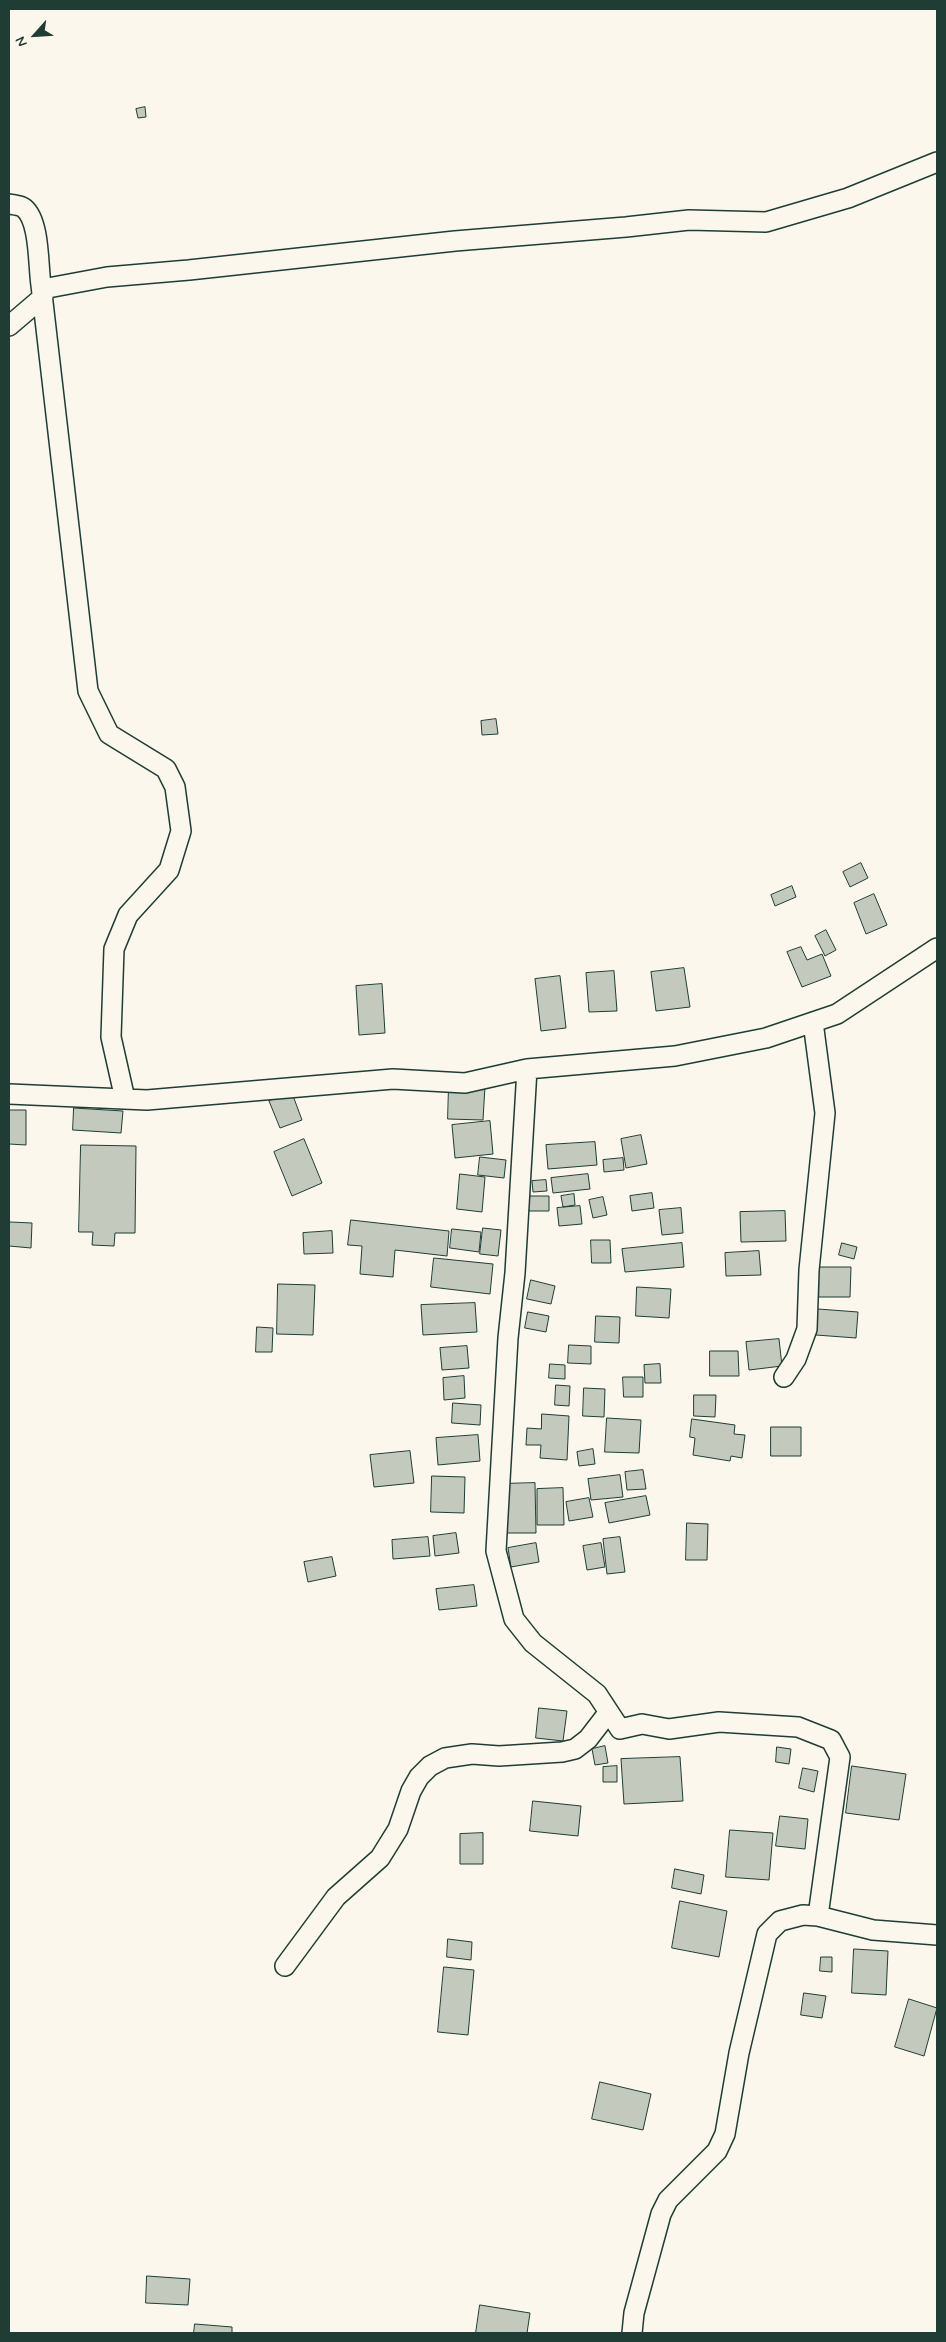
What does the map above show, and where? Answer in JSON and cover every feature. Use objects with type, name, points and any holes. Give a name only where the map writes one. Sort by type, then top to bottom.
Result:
[{"type":"street","points":[[9,326],[42,291],[48,288],[107,276],[189,270],[455,241],[689,220],[766,222],[848,198],[937,162]]},
{"type":"street","points":[[9,204],[22,207],[30,215],[34,226],[88,691],[109,734],[166,769],[175,787],[181,832],[169,870],[128,915],[114,949],[111,1037],[125,1099]]},
{"type":"street","points":[[9,1094],[147,1100],[392,1079],[465,1083],[527,1069],[676,1056],[766,1038],[836,1014],[937,948]]},
{"type":"street","points":[[784,1377],[796,1359],[807,1329],[810,1270],[826,1114],[813,1022]]},
{"type":"street","points":[[527,1069],[515,1272],[508,1338],[496,1551],[514,1620],[532,1643],[597,1694],[620,1729],[642,1724],[669,1729],[718,1722],[798,1728],[831,1740],[840,1757],[818,1916]]},
{"type":"street","points":[[285,1966],[336,1897],[380,1858],[398,1829],[410,1791],[419,1777],[430,1766],[446,1758],[472,1754],[499,1756],[562,1752],[575,1749],[588,1739],[608,1713]]},
{"type":"street","points":[[632,2333],[634,2313],[661,2214],[668,2200],[716,2151],[726,2134],[741,2044],[767,1934],[780,1921],[790,1917],[818,1916],[873,1930],[937,1935]]},
{"type":"building","points":[[145,107],[146,117],[138,118],[136,109]]},
{"type":"building","points":[[496,719],[498,734],[482,735],[481,721]]},
{"type":"building","points":[[861,863],[868,878],[850,887],[843,872]]},
{"type":"building","points":[[792,886],[796,897],[775,906],[771,895]]},
{"type":"building","points":[[874,894],[887,925],[866,934],[854,903]]},
{"type":"building","points":[[826,930],[836,950],[825,956],[815,936]]},
{"type":"building","points":[[801,947],[807,960],[822,954],[831,976],[802,987],[787,952]]},
{"type":"building","points":[[684,968],[690,1007],[656,1011],[651,972]]},
{"type":"building","points":[[614,971],[617,1011],[589,1012],[586,973]]},
{"type":"building","points":[[560,976],[566,1028],[541,1031],[535,979]]},
{"type":"building","points":[[382,984],[385,1033],[359,1035],[356,986]]},
{"type":"building","points":[[449,1084],[485,1086],[483,1120],[448,1119]]},
{"type":"building","points":[[292,1093],[302,1120],[280,1128],[269,1101]]},
{"type":"building","points":[[74,1108],[123,1111],[121,1133],[73,1130]]},
{"type":"building","points":[[9,1110],[26,1110],[26,1145],[9,1144]]},
{"type":"building","points":[[490,1121],[493,1154],[455,1158],[452,1125]]},
{"type":"building","points":[[641,1135],[647,1164],[626,1168],[621,1139]]},
{"type":"building","points":[[304,1139],[322,1183],[292,1196],[274,1152]]},
{"type":"building","points":[[595,1142],[597,1165],[548,1169],[546,1145]]},
{"type":"building","points":[[81,1145],[136,1146],[135,1233],[115,1233],[114,1246],[92,1245],[93,1232],[79,1232]]},
{"type":"building","points":[[480,1157],[506,1160],[504,1178],[478,1175]]},
{"type":"building","points":[[623,1158],[624,1170],[604,1172],[603,1160]]},
{"type":"building","points":[[460,1174],[485,1177],[482,1212],[457,1209]]},
{"type":"building","points":[[588,1174],[590,1189],[553,1193],[551,1178]]},
{"type":"building","points":[[546,1180],[547,1191],[533,1192],[532,1181]]},
{"type":"building","points":[[652,1193],[654,1208],[632,1211],[630,1196]]},
{"type":"building","points":[[574,1194],[575,1205],[563,1207],[561,1196]]},
{"type":"building","points":[[529,1196],[549,1196],[549,1211],[529,1211]]},
{"type":"building","points":[[603,1197],[607,1215],[593,1218],[589,1200]]},
{"type":"building","points":[[580,1206],[582,1224],[559,1226],[557,1208]]},
{"type":"building","points":[[681,1208],[683,1233],[662,1235],[659,1210]]},
{"type":"building","points":[[785,1211],[786,1241],[741,1242],[740,1212]]},
{"type":"building","points":[[351,1220],[449,1231],[447,1256],[395,1250],[393,1277],[360,1274],[362,1246],[348,1245]]},
{"type":"building","points":[[10,1222],[32,1223],[31,1248],[9,1246]]},
{"type":"building","points":[[483,1228],[501,1230],[498,1256],[480,1254]]},
{"type":"building","points":[[452,1229],[481,1232],[479,1252],[450,1248]]},
{"type":"building","points":[[332,1231],[333,1253],[304,1254],[303,1233]]},
{"type":"building","points":[[591,1240],[610,1240],[611,1263],[592,1263]]},
{"type":"building","points":[[682,1243],[684,1267],[625,1272],[622,1249]]},
{"type":"building","points":[[842,1243],[857,1247],[854,1259],[839,1255]]},
{"type":"building","points":[[759,1251],[761,1275],[726,1276],[725,1253]]},
{"type":"building","points":[[434,1258],[493,1264],[490,1294],[431,1287]]},
{"type":"building","points":[[819,1267],[851,1267],[850,1297],[819,1297]]},
{"type":"building","points":[[531,1280],[555,1286],[551,1304],[527,1299]]},
{"type":"building","points":[[278,1284],[315,1285],[313,1335],[277,1334]]},
{"type":"building","points":[[637,1287],[671,1289],[669,1318],[636,1316]]},
{"type":"building","points":[[475,1303],[477,1332],[423,1335],[421,1305]]},
{"type":"building","points":[[818,1309],[858,1312],[856,1338],[816,1335]]},
{"type":"building","points":[[528,1312],[549,1316],[546,1332],[525,1328]]},
{"type":"building","points":[[596,1316],[620,1317],[619,1343],[595,1342]]},
{"type":"building","points":[[257,1327],[273,1328],[272,1352],[256,1352]]},
{"type":"building","points":[[779,1339],[782,1366],[749,1370],[746,1342]]},
{"type":"building","points":[[569,1345],[591,1346],[591,1364],[568,1363]]},
{"type":"building","points":[[467,1346],[469,1368],[442,1370],[440,1348]]},
{"type":"building","points":[[710,1351],[738,1351],[739,1376],[710,1376]]},
{"type":"building","points":[[550,1364],[565,1365],[565,1379],[549,1378]]},
{"type":"building","points":[[660,1364],[661,1383],[645,1383],[644,1365]]},
{"type":"building","points":[[464,1376],[465,1398],[444,1400],[443,1378]]},
{"type":"building","points":[[623,1377],[643,1377],[643,1397],[624,1397]]},
{"type":"building","points":[[556,1385],[570,1386],[569,1406],[555,1405]]},
{"type":"building","points":[[584,1388],[605,1389],[604,1417],[583,1416]]},
{"type":"building","points":[[694,1395],[716,1395],[715,1417],[694,1416]]},
{"type":"building","points":[[453,1403],[481,1405],[480,1425],[452,1423]]},
{"type":"building","points":[[542,1414],[569,1416],[567,1460],[540,1458],[541,1445],[526,1445],[527,1428],[541,1429]]},
{"type":"building","points":[[607,1418],[641,1420],[639,1453],[605,1452]]},
{"type":"building","points":[[692,1419],[735,1425],[734,1434],[745,1435],[742,1458],[731,1456],[730,1461],[693,1455],[695,1438],[690,1437]]},
{"type":"building","points":[[771,1427],[801,1427],[801,1456],[771,1456]]},
{"type":"building","points":[[478,1435],[480,1461],[438,1465],[436,1438]]},
{"type":"building","points":[[593,1449],[595,1464],[579,1466],[577,1452]]},
{"type":"building","points":[[410,1451],[414,1483],[374,1487],[370,1455]]},
{"type":"building","points":[[643,1470],[646,1489],[627,1490],[625,1472]]},
{"type":"building","points":[[620,1475],[623,1497],[591,1500],[588,1479]]},
{"type":"building","points":[[432,1476],[465,1477],[464,1513],[431,1512]]},
{"type":"building","points":[[535,1483],[536,1533],[502,1533],[501,1484]]},
{"type":"building","points":[[563,1488],[564,1525],[537,1525],[537,1489]]},
{"type":"building","points":[[646,1496],[650,1515],[609,1523],[605,1503]]},
{"type":"building","points":[[589,1498],[593,1517],[569,1521],[566,1502]]},
{"type":"building","points":[[687,1523],[708,1524],[707,1560],[686,1560]]},
{"type":"building","points":[[456,1533],[459,1553],[435,1556],[433,1536]]},
{"type":"building","points":[[428,1537],[430,1556],[393,1559],[392,1540]]},
{"type":"building","points":[[620,1537],[625,1572],[607,1574],[603,1539]]},
{"type":"building","points":[[536,1543],[539,1562],[511,1567],[508,1548]]},
{"type":"building","points":[[601,1543],[605,1567],[587,1570],[583,1546]]},
{"type":"building","points":[[332,1557],[336,1576],[308,1582],[304,1562]]},
{"type":"building","points":[[474,1585],[477,1606],[439,1610],[436,1589]]},
{"type":"building","points":[[539,1708],[567,1711],[563,1741],[536,1738]]},
{"type":"building","points":[[605,1746],[608,1763],[595,1765],[592,1749]]},
{"type":"building","points":[[777,1747],[791,1749],[789,1764],[776,1762]]},
{"type":"building","points":[[680,1757],[683,1801],[624,1804],[621,1759]]},
{"type":"building","points":[[617,1766],[617,1782],[603,1782],[603,1767]]},
{"type":"building","points":[[852,1766],[906,1774],[899,1820],[846,1813]]},
{"type":"building","points":[[803,1768],[818,1771],[814,1792],[799,1788]]},
{"type":"building","points":[[533,1801],[581,1806],[578,1836],[530,1831]]},
{"type":"building","points":[[780,1816],[808,1819],[805,1849],[776,1846]]},
{"type":"building","points":[[730,1830],[773,1833],[769,1880],[726,1877]]},
{"type":"building","points":[[483,1833],[483,1864],[460,1864],[460,1834]]},
{"type":"building","points":[[675,1869],[704,1875],[701,1894],[672,1888]]},
{"type":"building","points":[[680,1901],[727,1911],[719,1957],[672,1948]]},
{"type":"building","points":[[448,1939],[472,1942],[471,1960],[447,1957]]},
{"type":"building","points":[[854,1949],[888,1951],[886,1995],[852,1993]]},
{"type":"building","points":[[821,1957],[832,1957],[832,1972],[820,1971]]},
{"type":"building","points":[[444,1967],[474,1970],[468,2035],[438,2032]]},
{"type":"building","points":[[804,1993],[826,1996],[822,2018],[801,2015]]},
{"type":"building","points":[[909,1999],[937,2008],[924,2056],[895,2047]]},
{"type":"building","points":[[600,2082],[651,2094],[643,2130],[592,2119]]},
{"type":"building","points":[[147,2276],[190,2279],[188,2305],[146,2303]]},
{"type":"building","points":[[480,2305],[530,2313],[527,2333],[476,2333]]},
{"type":"building","points":[[195,2324],[232,2327],[232,2333],[194,2333]]}]
